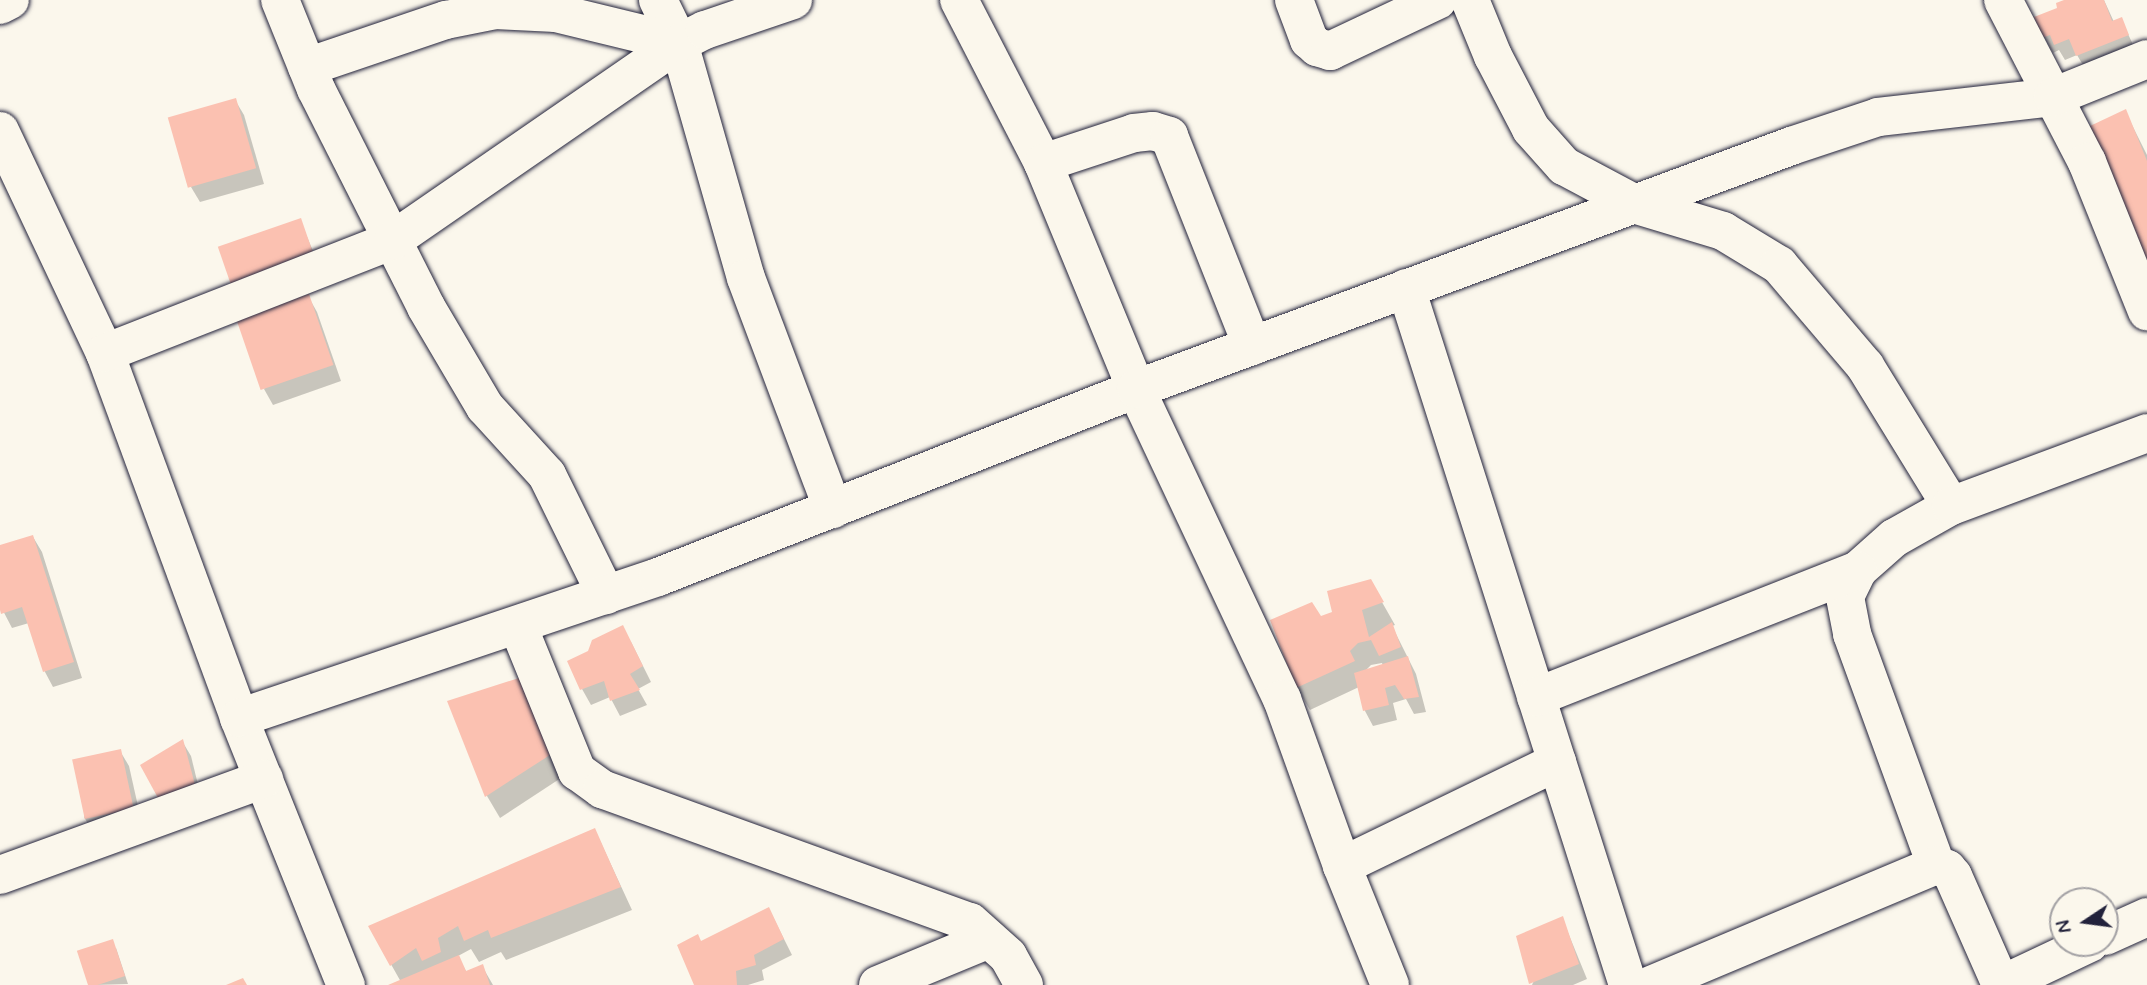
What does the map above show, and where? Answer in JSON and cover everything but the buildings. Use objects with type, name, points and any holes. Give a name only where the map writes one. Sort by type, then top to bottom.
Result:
[{"type":"street","points":[[0,5],[10,0]]},
{"type":"street","points":[[280,0],[307,67],[426,307],[485,408],[547,475],[606,596]]},
{"type":"street","points":[[659,0],[679,43],[746,278],[833,509]]},
{"type":"street","points":[[105,353],[393,240],[679,43],[705,30],[793,0]]},
{"type":"street","points":[[958,0],[1043,163],[1136,388],[1282,699],[1342,866],[1390,985]]},
{"type":"street","points":[[1294,0],[1309,40],[1317,47],[1330,51],[1438,0]]},
{"type":"street","points":[[1471,0],[1493,56],[1531,129],[1564,166],[1637,205],[1723,231],[1779,265],[1865,366],[1951,506]]},
{"type":"street","points":[[2003,0],[2087,162],[2147,311]]},
{"type":"street","points":[[307,67],[492,5],[556,13],[679,43]]},
{"type":"street","points":[[239,718],[606,596],[1136,388],[1791,146],[1878,117],[2053,97],[2147,59]]},
{"type":"street","points":[[0,131],[105,353],[239,718],[346,985]]},
{"type":"street","points":[[1043,163],[1134,133],[1153,131],[1170,136],[1252,346]]},
{"type":"street","points":[[1406,288],[1628,985]]},
{"type":"street","points":[[1536,697],[1858,570],[1894,538],[1951,506],[2147,433]]},
{"type":"street","points":[[1858,570],[1845,597],[1852,634],[1936,865]]},
{"type":"street","points":[[518,626],[577,771],[602,789],[970,922],[1007,956],[1024,985]]},
{"type":"street","points":[[1342,866],[1557,762]]},
{"type":"street","points":[[0,875],[264,779]]},
{"type":"street","points":[[1651,985],[1723,971],[1936,865],[1947,869],[1953,876],[2001,985],[2060,957]]},
{"type":"street","points":[[2119,930],[2147,917]]},
{"type":"street","points":[[878,985],[989,939]]}]
